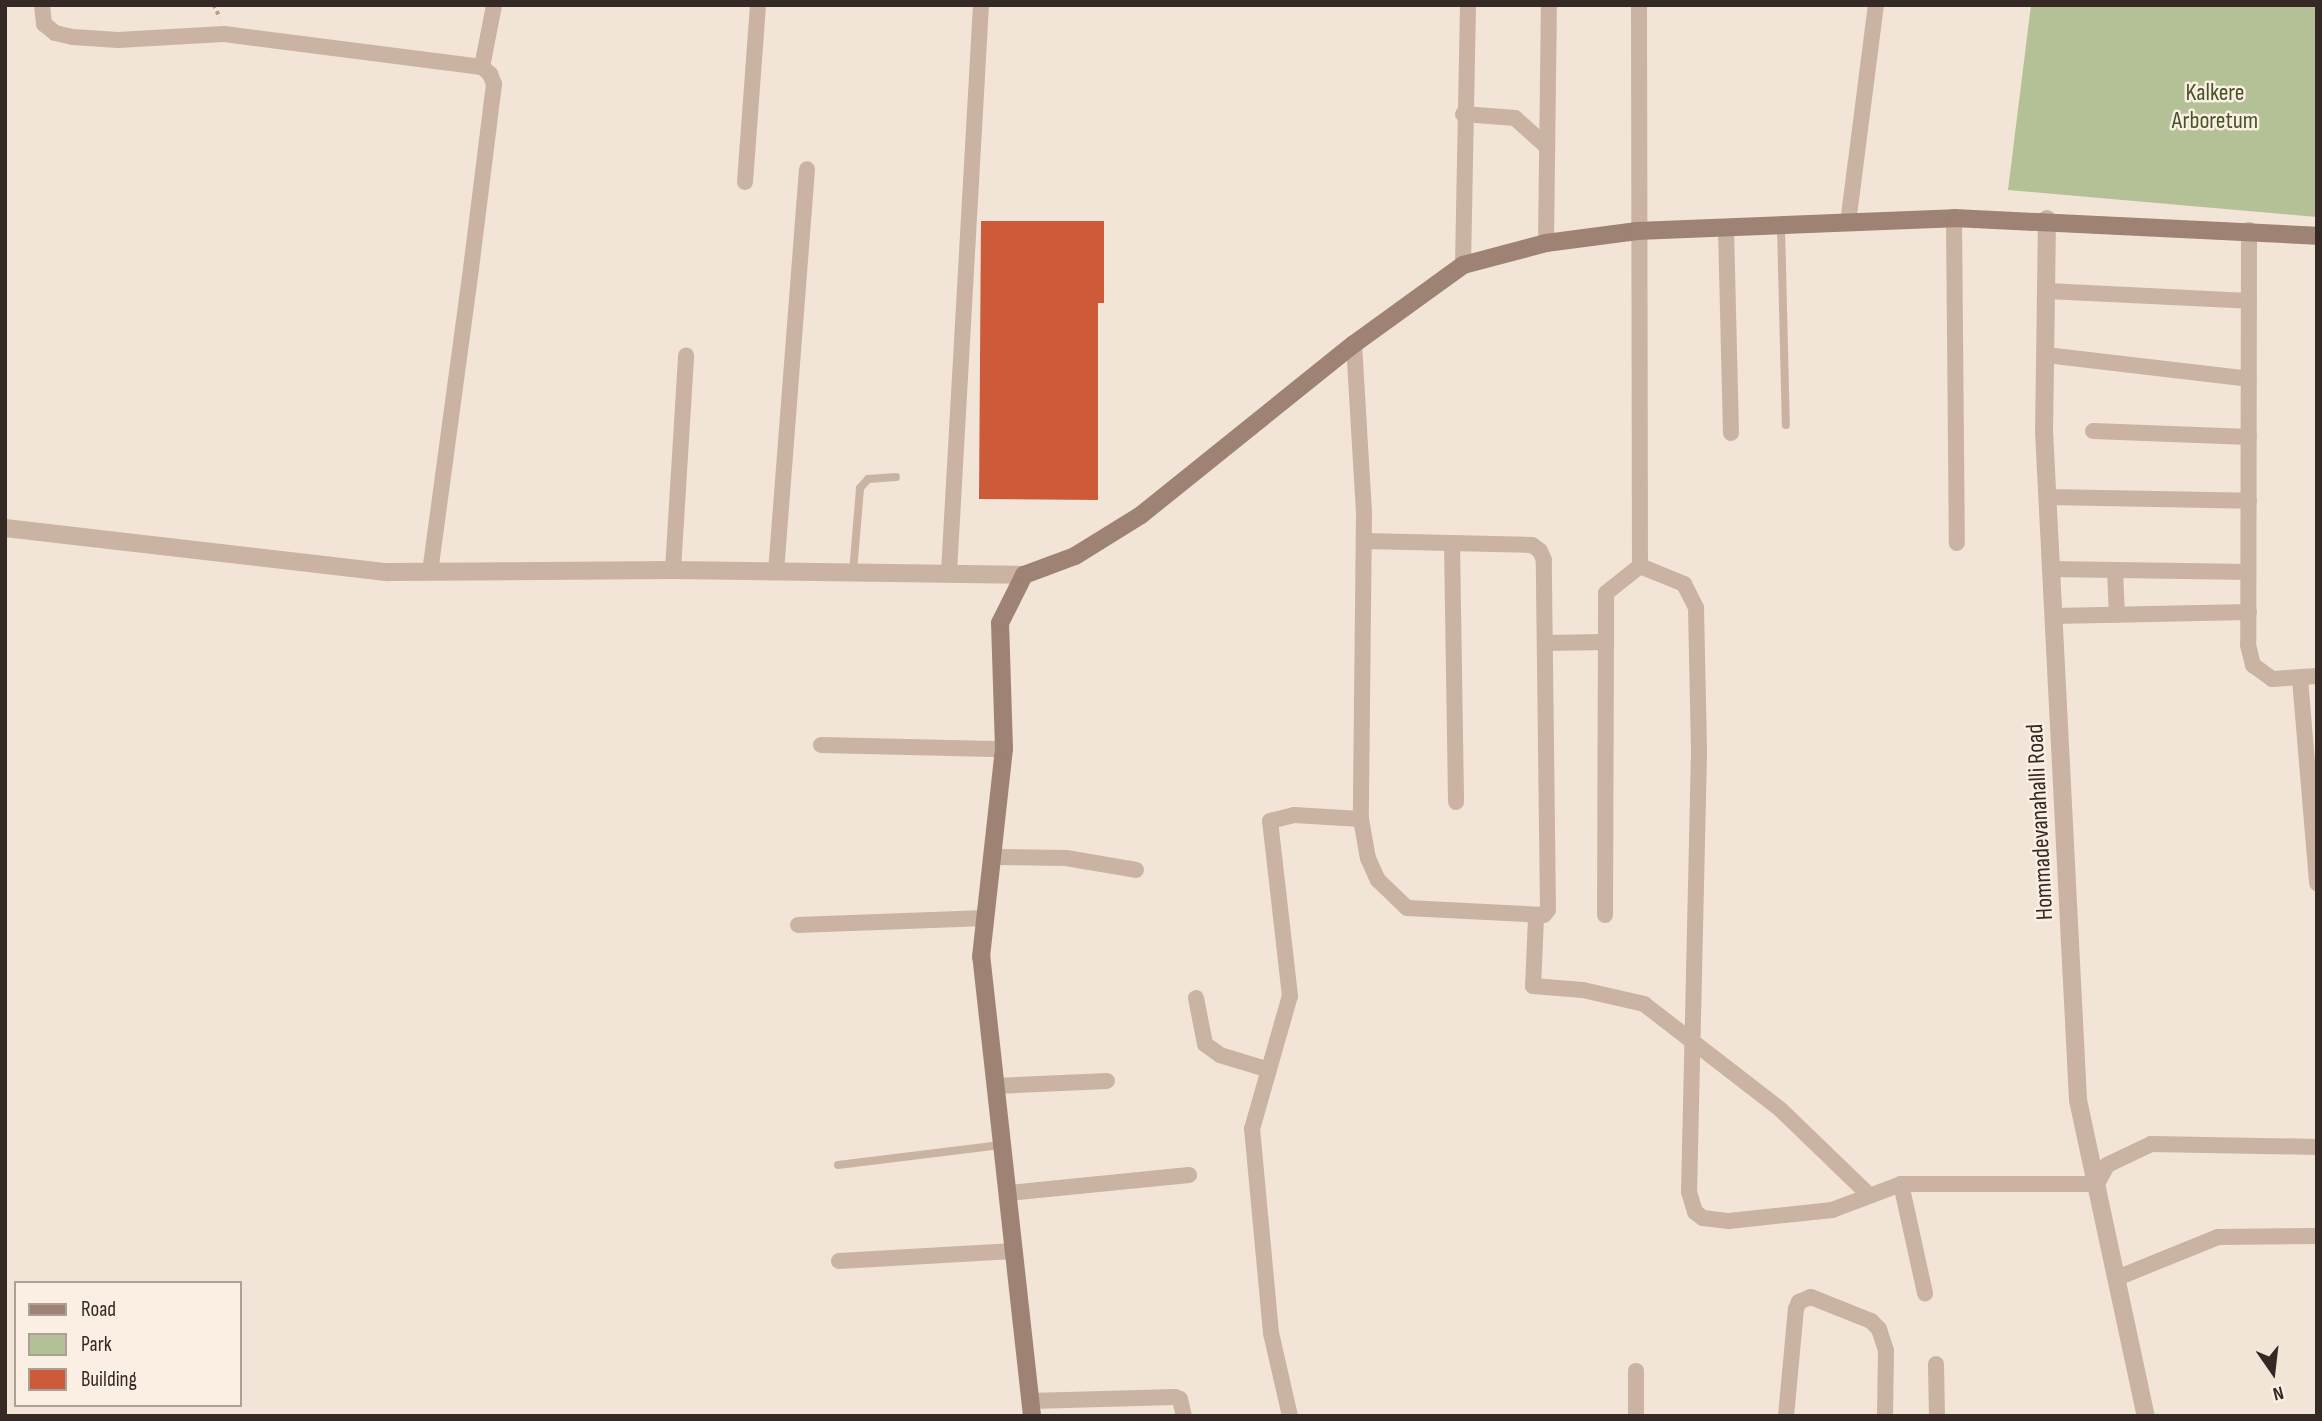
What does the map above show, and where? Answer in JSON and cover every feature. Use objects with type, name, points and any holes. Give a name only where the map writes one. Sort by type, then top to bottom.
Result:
[{"type":"main road","points":[[1031,1409],[981,957],[1004,749],[1000,623],[1024,575],[1075,556],[1141,515],[1354,344],[1463,265],[1546,243],[1637,231],[1954,218],[2047,219],[2317,236]]},
{"type":"street","points":[[42,5],[44,24],[50,29],[82,39],[224,34],[482,67]]},
{"type":"street","points":[[430,572],[494,84],[482,67],[494,5]]},
{"type":"street","points":[[745,182],[758,5]]},
{"type":"street","points":[[949,572],[981,5]]},
{"type":"street","points":[[1463,265],[1463,114],[1468,5]]},
{"type":"street","points":[[1546,243],[1549,5]]},
{"type":"street","points":[[1639,5],[1637,231],[1640,566]]},
{"type":"street","points":[[1848,223],[1876,5]]},
{"type":"street","points":[[1463,114],[1515,118],[1546,146]]},
{"type":"street","points":[[776,572],[807,169]]},
{"type":"street","points":[[1954,218],[1957,544]]},
{"type":"street","name":"Hommadevanahalli Road","points":[[2047,219],[2048,497],[2078,1100],[2146,1416]]},
{"type":"street","points":[[1726,229],[1731,433]]},
{"type":"street","points":[[2249,230],[2248,572],[2253,665],[2272,679],[2317,676]]},
{"type":"street","points":[[2047,291],[2249,301]]},
{"type":"street","points":[[1354,344],[1365,541],[1362,819],[1368,858],[1378,880],[1406,908],[1536,918],[1548,910],[1545,560],[1540,551],[1532,545],[1365,541]]},
{"type":"street","points":[[673,570],[686,355]]},
{"type":"street","points":[[2046,355],[2249,379]]},
{"type":"street","points":[[2093,431],[2249,437]]},
{"type":"street","points":[[2048,497],[2249,501]]},
{"type":"street","points":[[5,528],[387,572],[673,570],[1024,575]]},
{"type":"street","points":[[1452,544],[1456,802]]},
{"type":"street","points":[[1605,915],[1606,593],[1640,566]]},
{"type":"street","points":[[1640,566],[1684,584],[1696,608],[1699,753],[1689,1192],[1695,1212],[1703,1218],[1729,1221],[1832,1210],[1901,1184],[2097,1184],[2107,1165],[2151,1144],[2317,1147]]},
{"type":"street","points":[[2051,569],[2248,572]]},
{"type":"street","points":[[2115,570],[2117,615]]},
{"type":"street","points":[[2054,616],[2249,612]]},
{"type":"street","points":[[1545,643],[1606,642]]},
{"type":"street","points":[[2300,679],[2317,883]]},
{"type":"street","points":[[821,745],[1004,749]]},
{"type":"street","points":[[1290,1416],[1271,1333],[1252,1129],[1290,996],[1270,821],[1294,815],[1362,819]]},
{"type":"street","points":[[992,857],[1066,858],[1136,870]]},
{"type":"street","points":[[797,925],[986,918]]},
{"type":"street","points":[[1536,918],[1533,986],[1583,990],[1644,1004],[1692,1038],[1781,1110],[1869,1195]]},
{"type":"street","points":[[1196,998],[1205,1044],[1220,1055],[1269,1070]]},
{"type":"street","points":[[996,1086],[1107,1082]]},
{"type":"street","points":[[1008,1194],[1189,1175]]},
{"type":"street","points":[[1901,1184],[1925,1293]]},
{"type":"street","points":[[2117,1278],[2218,1237],[2317,1236]]},
{"type":"street","points":[[839,1261],[1014,1251]]},
{"type":"street","points":[[1786,1416],[1796,1309],[1799,1302],[1811,1297],[1871,1321],[1879,1329],[1886,1352],[1885,1416]]},
{"type":"street","points":[[1936,1364],[1937,1416]]},
{"type":"street","points":[[1636,1371],[1636,1416]]},
{"type":"street","points":[[1031,1409],[1118,1408],[1175,1397],[1180,1399],[1184,1416]]},
{"type":"lane","points":[[1782,226],[1786,425]]},
{"type":"lane","points":[[853,572],[860,488],[868,479],[896,477]]},
{"type":"lane","points":[[838,1165],[1003,1145]]},
{"type":"green space","name":"Kalkere Arboretum","points":[[2031,5],[2317,5],[2317,217],[2008,190]]},
{"type":"building","points":[[981,221],[1104,221],[1104,303],[1098,303],[1098,500],[979,499]]}]
